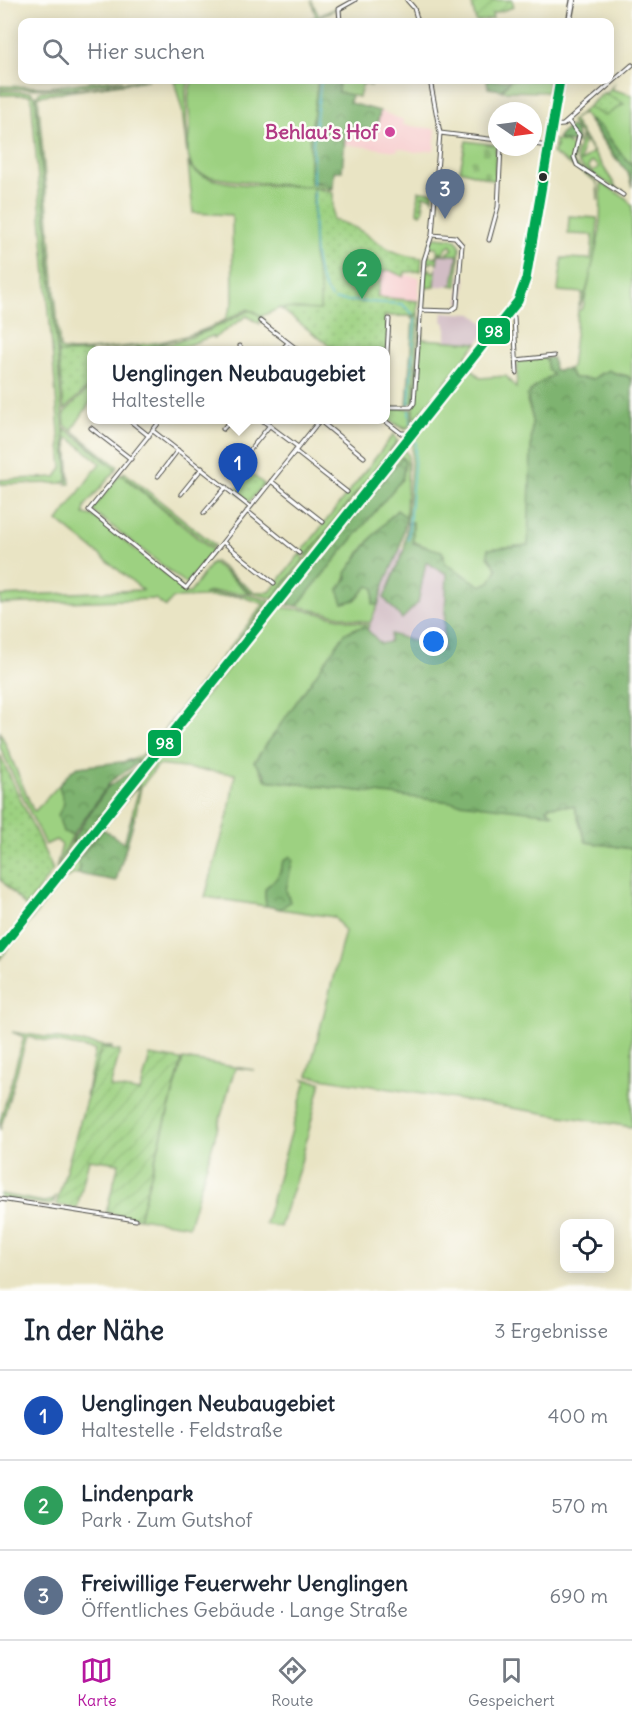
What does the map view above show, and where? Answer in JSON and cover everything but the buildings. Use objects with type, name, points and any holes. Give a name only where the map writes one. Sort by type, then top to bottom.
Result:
[{"type":"main road","points":[[570,18],[573,0]]},
{"type":"main road","points":[[0,949],[511,310],[525,285],[559,84]]},
{"type":"street","points":[[340,18],[339,9],[355,0]]},
{"type":"street","points":[[408,0],[414,8],[417,18]]},
{"type":"street","points":[[614,80],[632,64]]},
{"type":"street","points":[[390,407],[411,407],[414,403],[425,254],[434,221],[440,134],[431,84]]},
{"type":"street","points":[[552,126],[563,125],[610,84]]},
{"type":"street","points":[[568,121],[579,135],[574,157],[577,165],[623,195]]},
{"type":"street","points":[[440,134],[488,139]]},
{"type":"street","points":[[542,145],[549,146]]},
{"type":"street","points":[[489,240],[498,207],[501,156]]},
{"type":"street","points":[[420,310],[450,311],[457,306],[462,245],[455,237],[432,235]]},
{"type":"street","points":[[511,310],[514,317],[517,373]]},
{"type":"street","points":[[387,346],[389,319]]},
{"type":"street","points":[[260,321],[292,346]]},
{"type":"street","points":[[516,360],[554,356]]},
{"type":"street","points":[[134,424],[149,436]]},
{"type":"street","points":[[158,424],[89,510],[186,588],[317,424]]},
{"type":"street","points":[[223,429],[227,424]]},
{"type":"street","points":[[325,424],[364,457]]},
{"type":"street","points":[[389,424],[401,433],[405,432],[404,436],[407,439]]},
{"type":"street","points":[[250,450],[270,425],[347,492]]},
{"type":"street","points":[[92,428],[131,459]]},
{"type":"street","points":[[153,430],[250,507]]},
{"type":"street","points":[[158,476],[178,450]]},
{"type":"street","points":[[181,494],[202,468]]},
{"type":"street","points":[[271,481],[323,522]]},
{"type":"street","points":[[204,513],[226,487]]},
{"type":"street","points":[[247,511],[299,553]]},
{"type":"street","points":[[223,542],[274,583]]},
{"type":"street","points":[[0,1199],[136,1220]]},
{"type":"shaded area","name":"Behlau’s Hof","points":[[380,111],[403,120],[403,125],[436,129],[434,150],[416,152],[398,148],[397,151],[343,144],[346,126],[376,131]]},
{"type":"shaded area","points":[[438,254],[459,255],[453,285],[435,287]]},
{"type":"shaded area","points":[[385,270],[420,278],[418,301],[377,297],[382,272]]},
{"type":"shaded area","points":[[460,276],[466,276],[464,303],[459,303]]},
{"type":"shaded area","points":[[443,312],[473,314],[490,328],[477,343],[446,340],[446,324],[442,321]]},
{"type":"shaded area","points":[[399,547],[448,574],[441,673],[362,646],[383,582]]},
{"type":"green space","points":[[311,0],[319,16],[345,4],[318,18],[313,18],[316,17]]},
{"type":"green space","points":[[471,0],[512,0],[514,7],[492,14],[493,18],[475,18]]},
{"type":"green space","points":[[615,83],[611,89],[632,95],[632,174],[613,156],[583,113],[574,119],[603,93],[607,93]]},
{"type":"green space","points":[[96,84],[69,88],[0,89],[0,86],[48,87]]},
{"type":"green space","points":[[121,84],[38,96],[60,349],[87,350],[58,353],[36,96],[41,91]]},
{"type":"green space","points":[[175,84],[188,84],[186,91],[187,154],[182,110]]},
{"type":"green space","points":[[192,84],[317,84],[310,141],[311,183],[325,184],[333,190],[236,181],[202,174],[194,169],[189,159],[188,148]]},
{"type":"green space","points":[[317,84],[339,84],[338,92],[351,95],[350,103],[380,111],[376,131],[346,126],[342,171],[334,171],[333,189],[318,182],[310,183],[310,141]]},
{"type":"green space","points":[[339,84],[363,84],[359,97],[338,92]]},
{"type":"green space","points":[[488,84],[507,84],[502,90],[488,88]]},
{"type":"green space","points":[[507,84],[548,84],[549,89],[554,92],[502,91]]},
{"type":"green space","points":[[0,91],[31,92],[35,96],[67,470],[67,480],[62,483],[0,484],[0,480],[56,477],[62,468],[31,95],[0,95]]},
{"type":"green space","points":[[604,93],[624,104],[605,116],[588,107]]},
{"type":"green space","points":[[573,120],[617,188],[623,190],[622,192],[591,173],[599,167],[592,161],[588,167],[591,170],[590,173],[579,164],[576,158],[580,138],[583,143],[580,162],[593,152],[571,122]]},
{"type":"green space","points":[[589,120],[601,127],[632,164],[632,187],[628,173]]},
{"type":"green space","points":[[570,126],[576,131],[577,143],[560,140],[558,137]]},
{"type":"green space","points":[[555,140],[566,142],[575,149],[573,163],[596,181],[552,153],[557,145],[554,149]]},
{"type":"green space","points":[[466,141],[488,144],[488,156],[496,156],[495,181],[460,170]]},
{"type":"green space","points":[[188,162],[195,171],[208,178],[225,182],[313,187],[314,260],[332,318],[288,313],[280,308],[262,316],[257,313],[269,324],[260,319],[260,324],[247,316],[214,338],[213,336],[185,346],[155,346],[174,343],[208,331],[252,311],[248,309],[204,331],[152,346],[134,346],[165,341],[211,327],[225,320],[233,302],[232,215],[193,213]]},
{"type":"green space","points":[[601,183],[626,198],[632,206],[632,382],[628,376],[612,372],[601,373],[593,379],[574,378],[568,369],[571,368],[578,311],[583,308],[600,231]]},
{"type":"green space","points":[[313,187],[333,193],[333,220],[357,229],[395,252],[422,258],[421,271],[405,272],[404,277],[389,270],[382,272],[377,297],[418,301],[418,314],[384,316],[388,329],[387,346],[330,346],[280,308],[320,310],[320,288],[314,260]]},
{"type":"green space","points":[[419,191],[433,192],[433,199],[430,196],[422,196],[424,205],[421,206],[424,209],[421,214],[417,212]]},
{"type":"green space","points":[[569,216],[597,218],[597,237],[592,265],[586,292],[578,308],[583,293],[558,291],[562,258],[591,259],[593,235],[568,234]]},
{"type":"green space","points":[[433,238],[455,239],[460,245],[457,286],[449,285],[453,285],[458,255],[438,254],[437,265],[436,262],[430,264],[426,261],[428,253],[429,256],[436,257],[437,253],[446,254],[453,249],[450,245],[443,252],[437,251],[437,247],[430,247]]},
{"type":"green space","points":[[430,268],[430,271],[435,272],[436,268],[435,287],[424,288],[425,271]]},
{"type":"green space","points":[[418,314],[413,402],[407,405],[413,319],[411,318]]},
{"type":"green space","points":[[421,318],[423,318],[422,339],[477,343],[413,422]]},
{"type":"green space","points":[[87,352],[87,388],[64,410],[58,353]]},
{"type":"green space","points":[[469,357],[435,402],[409,429]]},
{"type":"green space","points":[[546,358],[547,366],[554,375],[530,391],[527,401],[532,416],[530,542],[524,548],[488,549],[490,559],[497,569],[490,582],[480,586],[445,563],[444,554],[412,541],[413,523],[407,523],[413,437],[469,366],[480,378],[506,376],[516,388],[518,361]]},
{"type":"green space","points":[[546,358],[553,358],[554,370],[567,369],[574,378],[593,379],[609,370],[618,375],[628,376],[632,382],[632,849],[586,842],[574,806],[549,806],[547,809],[553,814],[266,780],[264,773],[254,762],[345,633],[364,626],[381,644],[389,642],[391,634],[443,651],[447,574],[426,562],[418,603],[402,619],[384,598],[404,550],[407,523],[413,522],[413,543],[442,551],[445,563],[481,586],[490,582],[497,569],[488,556],[488,549],[528,545],[532,416],[527,396],[539,383],[553,375],[548,370]]},
{"type":"green space","points":[[87,390],[87,407],[72,430],[118,467],[116,469],[65,425],[64,413]]},
{"type":"green space","points":[[390,407],[412,409],[411,424],[407,428],[397,424],[406,430],[390,421]]},
{"type":"green space","points":[[65,428],[116,470],[85,506],[84,514],[93,516],[181,586],[183,593],[190,593],[212,562],[249,593],[211,592],[203,594],[248,595],[270,601],[138,763],[138,760],[123,762],[140,756],[151,746],[264,604],[239,596],[173,598],[166,607],[155,599],[0,604],[0,596],[143,590],[58,521],[100,463],[70,438],[67,439],[70,484],[66,484],[68,478]]},
{"type":"green space","points":[[394,434],[397,441],[307,555],[301,553]]},
{"type":"green space","points":[[399,441],[364,492],[277,600],[273,599]]},
{"type":"green space","points":[[404,449],[408,455],[406,517],[397,510],[370,540],[351,567],[341,592],[343,603],[355,600],[368,586],[375,588],[373,604],[378,605],[370,623],[297,606],[402,479],[405,462],[402,457],[293,592],[288,605],[283,604],[281,601]]},
{"type":"green space","points":[[402,457],[405,462],[402,479],[297,606],[288,605],[293,592]]},
{"type":"green space","points":[[124,472],[215,545],[213,548],[123,475]]},
{"type":"green space","points":[[250,473],[264,484],[249,502],[236,491]]},
{"type":"green space","points":[[120,474],[213,551],[186,584],[94,512],[93,509]]},
{"type":"green space","points":[[397,510],[406,517],[400,549],[385,582],[378,605],[373,604],[374,588],[368,586],[355,600],[343,603],[338,590],[347,578],[346,573],[373,536]]},
{"type":"green space","points":[[300,554],[304,559],[272,598],[251,593],[214,561],[254,592],[270,592]]},
{"type":"green space","points":[[271,602],[273,605],[60,871],[57,870],[74,837],[73,842],[140,765],[138,766]]},
{"type":"green space","points":[[277,607],[305,610],[369,625],[368,628],[356,628],[349,631],[260,770],[266,780],[551,813],[547,807],[553,804],[574,806],[586,842],[632,849],[632,1127],[308,1076],[345,931],[334,917],[280,909],[289,899],[286,885],[293,859],[283,862],[278,877],[266,888],[266,906],[205,897],[229,811],[235,774],[158,765],[141,787],[135,817],[132,815],[140,784],[112,817],[110,815],[157,760],[161,751]]},
{"type":"green space","points":[[0,731],[33,810],[35,811],[59,785],[64,804],[62,823],[69,835],[73,835],[56,868],[62,845],[56,840],[45,845],[0,747]]},
{"type":"green space","points":[[0,755],[53,870],[26,907],[0,879]]},
{"type":"green space","points":[[138,760],[138,763],[111,781],[73,835],[63,832],[58,815],[64,804],[59,785],[71,771],[78,767]]},
{"type":"green space","points":[[141,765],[78,844],[74,844],[74,837],[108,787]]},
{"type":"green space","points":[[132,815],[135,817],[116,881],[79,874],[80,865],[76,862],[103,829],[124,843]]},
{"type":"green space","points":[[109,817],[111,818],[76,862],[80,865],[79,874],[64,879],[0,959],[0,953]]},
{"type":"green space","points":[[290,856],[293,859],[286,890],[290,902],[280,909],[266,906],[266,888],[278,877],[283,862]]},
{"type":"green space","points":[[12,1032],[112,1048],[101,1048],[86,1096],[95,1050],[27,1037],[0,1130],[0,1121],[24,1037]]},
{"type":"green space","points":[[101,1048],[120,1051],[110,1087],[140,1092],[150,1055],[182,1060],[139,1218],[106,1213],[119,1163],[89,1159],[77,1208],[56,1205]]},
{"type":"green space","points":[[183,1059],[254,1070],[237,1068],[234,1071],[189,1226],[139,1218]]},
{"type":"green space","points":[[304,1079],[321,1082],[300,1166],[280,1227],[265,1224],[306,1081]]},
{"type":"green space","points":[[0,1194],[44,1202],[53,1200],[56,1196],[53,1203],[49,1205],[0,1198]]},
{"type":"waterway","points":[[313,184],[313,143],[320,84]]},
{"type":"waterway","points":[[314,190],[316,260],[324,286],[331,298]]},
{"type":"waterway","points":[[335,300],[402,304],[413,314]]},
{"type":"waterway","points":[[409,404],[415,318]]},
{"type":"waterway","points":[[409,410],[410,424]]},
{"type":"waterway","points":[[416,437],[418,431]]},
{"type":"waterway","points":[[408,540],[416,441]]},
{"type":"transit line","name":"98","points":[[0,949],[518,301],[526,279],[559,84]]},
{"type":"place","name":"Behlau’s Hof","points":[[390,132]]},
{"type":"place","name":"Freiwillige Feuerwehr Uenglingen","points":[[445,219]]},
{"type":"place","name":"Lindenpark","points":[[362,299]]},
{"type":"place","name":"Uenglingen Neubaugebiet","points":[[238,493]]}]
